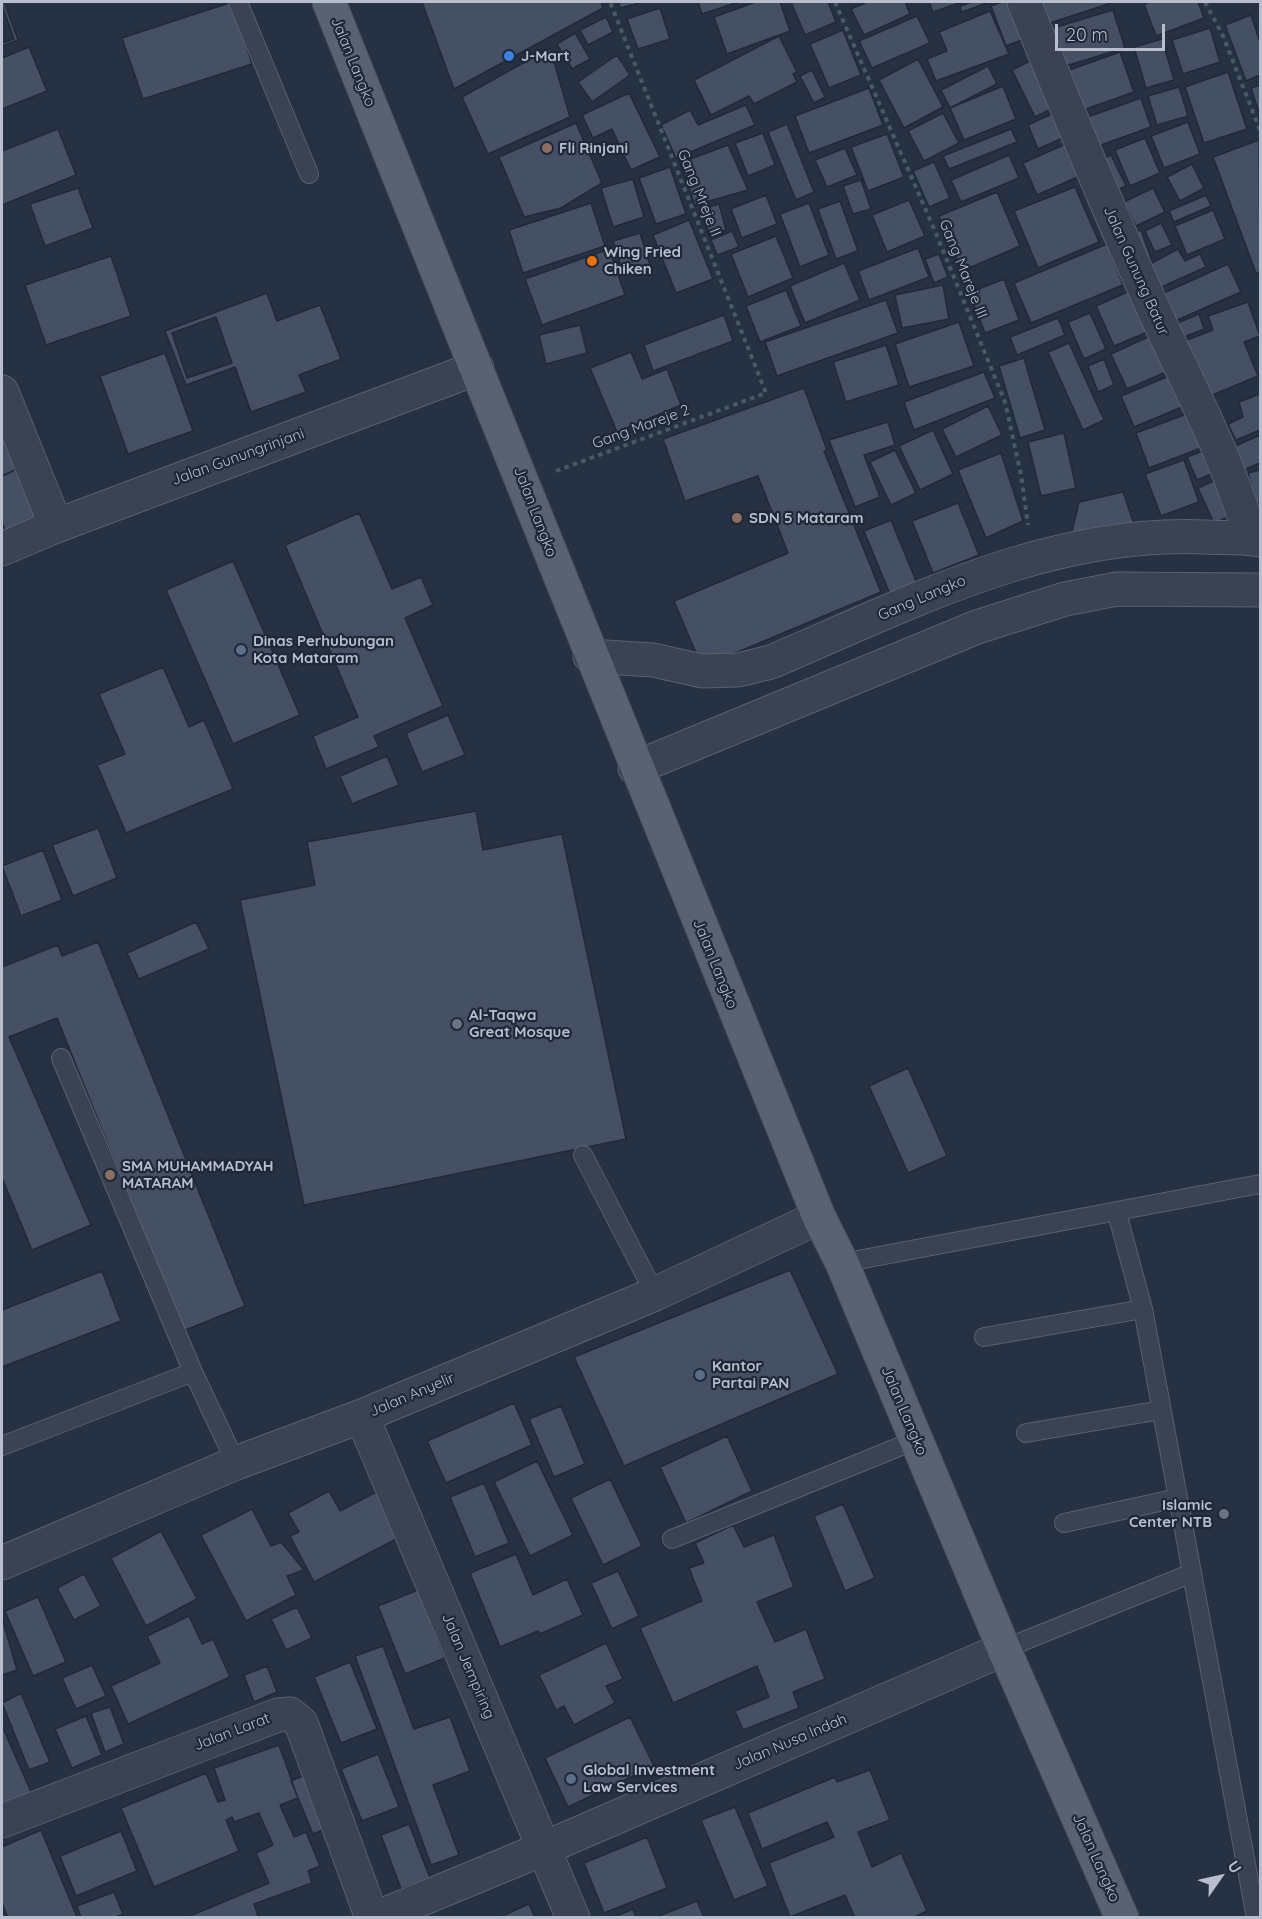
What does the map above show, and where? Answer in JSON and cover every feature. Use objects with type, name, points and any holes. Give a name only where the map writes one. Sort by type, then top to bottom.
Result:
[{"type":"main road","name":"Jalan Langko","points":[[328,2],[524,483],[635,768],[819,1217],[842,1263],[1004,1649],[1122,1917]]},
{"type":"street","name":"Jalan Gunung Batur","points":[[1024,2],[1095,180],[1215,443],[1256,540]]},
{"type":"street","name":"Jalan Gunungrinjani","points":[[2,549],[56,526],[477,368]]},
{"type":"street","points":[[2,392],[56,526]]},
{"type":"street","name":"Gang Langko","points":[[590,656],[653,660],[702,672],[738,670],[771,662],[963,580],[1033,556],[1124,540],[1179,536],[1256,540]]},
{"type":"street","points":[[635,768],[977,627],[1065,599],[1117,589],[1260,590]]},
{"type":"street","name":"Jalan Anyelir","points":[[2,1563],[236,1463],[362,1416],[655,1294],[819,1217]]},
{"type":"street","name":"Jalan Jempiring","points":[[362,1416],[573,1917]]},
{"type":"street","name":"Jalan Nusa Indah","points":[[374,1917],[545,1848],[1004,1649]]},
{"type":"street","name":"Jalan Larat","points":[[2,1821],[278,1715],[290,1714],[301,1723],[374,1917]]},
{"type":"lane","points":[[238,2],[309,174]]},
{"type":"lane","points":[[61,1058],[193,1372],[236,1463]]},
{"type":"lane","points":[[583,1155],[655,1294]]},
{"type":"lane","points":[[842,1263],[1117,1213],[1260,1184]]},
{"type":"lane","points":[[1117,1213],[1143,1309],[1256,1917]]},
{"type":"lane","points":[[984,1336],[1143,1309]]},
{"type":"lane","points":[[2,1446],[193,1372]]},
{"type":"lane","points":[[1026,1433],[1161,1410]]},
{"type":"lane","points":[[672,1539],[916,1440]]},
{"type":"lane","points":[[1064,1523],[1178,1498]]},
{"type":"lane","points":[[1004,1649],[1192,1573]]},
{"type":"path","name":"Gang Mreje II","points":[[610,2],[766,393]]},
{"type":"path","name":"Gang Mareje III","points":[[835,2],[935,231],[1005,402],[1022,474],[1033,556]]},
{"type":"path","points":[[1205,2],[1223,36],[1260,130]]},
{"type":"path","name":"Gang Mareje 2","points":[[524,483],[766,393]]},
{"type":"building","points":[[2,2],[4,2],[18,40],[2,46]]},
{"type":"building","points":[[232,2],[252,64],[143,99],[122,38]]},
{"type":"building","points":[[422,2],[601,2],[603,8],[454,89]]},
{"type":"building","points":[[619,2],[643,2],[620,8]]},
{"type":"building","points":[[698,2],[739,2],[702,14]]},
{"type":"building","points":[[756,2],[780,2],[790,31],[727,54],[714,17]]},
{"type":"building","points":[[791,2],[828,2],[836,22],[805,35]]},
{"type":"building","points":[[867,2],[905,2],[910,14],[864,35],[851,9]]},
{"type":"building","points":[[929,2],[962,2],[933,12]]},
{"type":"building","points":[[972,2],[990,2],[962,12],[960,6]]},
{"type":"building","points":[[1002,2],[1014,2],[1027,38],[1006,46],[991,6]]},
{"type":"building","points":[[1040,2],[1114,2],[1047,24]]},
{"type":"building","points":[[1198,2],[1204,18],[1156,36],[1144,4]]},
{"type":"building","points":[[2,5],[14,39],[2,43]]},
{"type":"building","points":[[660,8],[670,39],[638,49],[627,19]]},
{"type":"building","points":[[1113,10],[1125,48],[1062,67],[1050,29]]},
{"type":"building","points":[[990,11],[1009,54],[936,81],[927,59],[947,51],[939,32]]},
{"type":"building","points":[[1251,15],[1260,42],[1260,75],[1246,81],[1225,25]]},
{"type":"building","points":[[917,16],[930,43],[872,68],[859,41]]},
{"type":"building","points":[[606,17],[613,32],[588,45],[580,30]]},
{"type":"building","points":[[1210,28],[1220,62],[1183,74],[1172,40]]},
{"type":"building","points":[[843,30],[861,75],[829,88],[810,44]]},
{"type":"building","points":[[575,33],[590,59],[572,69],[557,44]]},
{"type":"building","points":[[779,36],[797,72],[793,74],[797,82],[754,104],[749,96],[711,115],[694,80]]},
{"type":"building","points":[[1162,39],[1174,80],[1146,88],[1134,47]]},
{"type":"building","points":[[29,47],[47,91],[2,109],[2,58]]},
{"type":"building","points":[[550,48],[570,117],[488,154],[462,97]]},
{"type":"building","points":[[1120,52],[1134,92],[1075,113],[1061,73]]},
{"type":"building","points":[[617,55],[630,75],[592,102],[578,82]]},
{"type":"building","points":[[918,59],[943,107],[904,128],[879,80]]},
{"type":"building","points":[[1034,59],[1057,106],[1035,117],[1012,70]]},
{"type":"building","points":[[988,66],[997,84],[950,108],[941,90]]},
{"type":"building","points":[[812,70],[825,97],[814,103],[800,76]]},
{"type":"building","points":[[1228,72],[1247,129],[1204,143],[1185,87]]},
{"type":"building","points":[[1260,85],[1260,115],[1251,88]]},
{"type":"building","points":[[1003,86],[1016,119],[964,140],[950,108]]},
{"type":"building","points":[[1179,87],[1188,116],[1157,125],[1148,96]]},
{"type":"building","points":[[869,88],[883,125],[809,153],[795,116]]},
{"type":"building","points":[[629,93],[660,157],[631,170],[612,129],[593,138],[582,115]]},
{"type":"building","points":[[1141,98],[1151,127],[1090,149],[1079,120]]},
{"type":"building","points":[[746,105],[755,125],[676,158],[661,125],[690,110],[698,125]]},
{"type":"building","points":[[1056,112],[1067,136],[1038,149],[1028,125]]},
{"type":"building","points":[[943,113],[959,143],[924,161],[908,131]]},
{"type":"building","points":[[1188,122],[1200,154],[1164,168],[1151,136]]},
{"type":"building","points":[[576,123],[602,183],[561,208],[524,217],[499,157]]},
{"type":"building","points":[[787,124],[814,192],[796,200],[768,132]]},
{"type":"building","points":[[58,129],[76,175],[2,205],[2,151]]},
{"type":"building","points":[[1011,129],[1017,142],[949,169],[943,156]]},
{"type":"building","points":[[763,133],[775,165],[748,176],[735,143]]},
{"type":"building","points":[[887,134],[904,177],[868,191],[851,147]]},
{"type":"building","points":[[1145,138],[1160,173],[1130,186],[1115,150]]},
{"type":"building","points":[[1259,140],[1260,272],[1256,273],[1213,157]]},
{"type":"building","points":[[1068,143],[1082,175],[1037,195],[1023,163]]},
{"type":"building","points":[[728,145],[748,190],[695,205],[680,163]]},
{"type":"building","points":[[845,148],[857,175],[827,187],[815,160]]},
{"type":"building","points":[[1009,155],[1019,178],[961,202],[951,180]]},
{"type":"building","points":[[1111,155],[1126,186],[1107,195],[1092,164]]},
{"type":"building","points":[[934,162],[950,198],[929,207],[913,171]]},
{"type":"building","points":[[1192,164],[1204,188],[1180,201],[1167,177]]},
{"type":"building","points":[[670,167],[686,214],[656,224],[639,178]]},
{"type":"building","points":[[633,179],[644,217],[613,227],[601,188]]},
{"type":"building","points":[[861,180],[871,209],[853,214],[843,186]]},
{"type":"building","points":[[1075,187],[1099,242],[1038,268],[1014,211]]},
{"type":"building","points":[[78,188],[93,228],[45,246],[30,204]]},
{"type":"building","points":[[1153,188],[1165,212],[1136,226],[1124,202]]},
{"type":"building","points":[[997,192],[1020,246],[962,271],[939,216]]},
{"type":"building","points":[[766,195],[777,224],[742,238],[731,209]]},
{"type":"building","points":[[1206,195],[1211,206],[1174,222],[1169,211]]},
{"type":"building","points":[[909,200],[925,236],[887,252],[872,215]]},
{"type":"building","points":[[840,201],[858,251],[836,259],[818,209]]},
{"type":"building","points":[[591,203],[605,246],[523,273],[509,230]]},
{"type":"building","points":[[809,203],[829,255],[800,267],[780,214]]},
{"type":"building","points":[[719,204],[726,230],[709,235],[702,209]]},
{"type":"building","points":[[1213,210],[1225,239],[1187,255],[1175,226]]},
{"type":"building","points":[[689,220],[713,279],[676,293],[653,235]]},
{"type":"building","points":[[1161,223],[1172,245],[1155,252],[1145,231]]},
{"type":"building","points":[[1141,230],[1151,259],[1137,263],[1127,235]]},
{"type":"building","points":[[732,231],[739,247],[717,255],[711,240]]},
{"type":"building","points":[[640,233],[650,265],[623,273],[613,241]]},
{"type":"building","points":[[776,236],[793,278],[748,297],[731,254]]},
{"type":"building","points":[[1107,244],[1123,285],[1031,323],[1014,283]]},
{"type":"building","points":[[918,248],[929,277],[869,300],[858,271]]},
{"type":"building","points":[[609,249],[625,295],[542,325],[525,279]]},
{"type":"building","points":[[1178,249],[1185,261],[1200,254],[1206,267],[1157,289],[1146,266]]},
{"type":"building","points":[[939,254],[948,277],[934,283],[925,259]]},
{"type":"building","points":[[111,256],[131,316],[46,345],[25,285]]},
{"type":"building","points":[[844,263],[860,300],[805,323],[790,286]]},
{"type":"building","points":[[1228,264],[1241,292],[1168,324],[1155,297]]},
{"type":"building","points":[[1004,279],[1019,320],[985,333],[969,293]]},
{"type":"building","points":[[943,285],[949,319],[902,328],[895,295]]},
{"type":"building","points":[[786,290],[801,326],[760,342],[746,306]]},
{"type":"building","points":[[1132,290],[1150,331],[1114,346],[1096,306]]},
{"type":"building","points":[[267,293],[277,321],[320,305],[341,359],[299,375],[306,392],[251,412],[235,367],[186,385],[165,331]]},
{"type":"building","points":[[886,300],[898,333],[777,376],[765,342]]},
{"type":"building","points":[[1248,302],[1260,336],[1244,342],[1258,376],[1205,398],[1182,342],[1213,330],[1208,316]]},
{"type":"building","points":[[1090,313],[1106,349],[1084,359],[1068,322]]},
{"type":"building","points":[[1199,314],[1204,329],[1179,339],[1173,325]]},
{"type":"building","points":[[724,315],[733,341],[653,371],[644,345]]},
{"type":"building","points":[[216,317],[232,363],[187,378],[172,333]]},
{"type":"building","points":[[1058,318],[1065,335],[1017,355],[1010,337]]},
{"type":"building","points":[[959,322],[974,366],[909,387],[895,344]]},
{"type":"building","points":[[580,325],[587,353],[546,364],[539,335]]},
{"type":"building","points":[[1150,336],[1166,372],[1127,389],[1111,354]]},
{"type":"building","points":[[1069,343],[1104,420],[1083,430],[1048,352]]},
{"type":"building","points":[[886,345],[899,385],[846,402],[833,362]]},
{"type":"building","points":[[631,352],[642,379],[667,369],[681,405],[617,432],[590,368]]},
{"type":"building","points":[[165,353],[193,431],[128,454],[100,376]]},
{"type":"building","points":[[1024,358],[1045,430],[1020,438],[999,366]]},
{"type":"building","points":[[1104,359],[1114,385],[1098,392],[1088,366]]},
{"type":"building","points":[[984,372],[995,398],[914,430],[904,402]]},
{"type":"building","points":[[1174,374],[1187,405],[1134,427],[1121,396]]},
{"type":"building","points":[[804,388],[827,450],[824,451],[881,592],[702,667],[674,601],[788,553],[758,476],[685,501],[663,439]]},
{"type":"building","points":[[1260,394],[1260,430],[1236,440],[1228,424],[1243,417],[1239,402]]},
{"type":"building","points":[[988,406],[1002,435],[956,457],[942,429]]},
{"type":"building","points":[[1192,412],[1206,446],[1149,468],[1136,433]]},
{"type":"building","points":[[888,422],[895,445],[864,455],[880,497],[855,507],[829,440]]},
{"type":"building","points":[[933,430],[953,474],[920,490],[899,446]]},
{"type":"building","points":[[2,431],[17,469],[2,476]]},
{"type":"building","points":[[1064,433],[1076,488],[1041,496],[1028,442]]},
{"type":"building","points":[[1260,435],[1260,463],[1241,471],[1231,448]]},
{"type":"building","points":[[1211,448],[1221,470],[1197,480],[1187,457]]},
{"type":"building","points":[[895,450],[916,493],[891,505],[870,462]]},
{"type":"building","points":[[1001,453],[1023,521],[986,538],[958,470]]},
{"type":"building","points":[[1184,460],[1199,502],[1161,516],[1145,474]]},
{"type":"building","points":[[17,469],[39,523],[7,536],[2,522],[2,476]]},
{"type":"building","points":[[1260,470],[1260,502],[1256,503],[1248,473]]},
{"type":"building","points":[[1223,477],[1239,512],[1214,523],[1198,488]]},
{"type":"building","points":[[1123,492],[1135,527],[1070,540],[1079,502]]},
{"type":"building","points":[[958,503],[979,555],[933,573],[912,521]]},
{"type":"building","points":[[359,513],[392,589],[421,577],[433,605],[405,618],[443,706],[374,736],[379,747],[326,769],[313,736],[358,717],[285,545]]},
{"type":"building","points":[[891,520],[919,588],[892,599],[864,531]]},
{"type":"building","points":[[233,561],[300,715],[233,744],[166,590]]},
{"type":"building","points":[[163,667],[189,727],[204,720],[233,789],[126,833],[97,765],[125,754],[99,694]]},
{"type":"building","points":[[448,715],[465,755],[422,772],[406,733]]},
{"type":"building","points":[[387,756],[399,785],[352,804],[340,776]]},
{"type":"building","points":[[476,811],[483,850],[562,834],[626,1139],[304,1205],[240,900],[315,885],[307,842]]},
{"type":"building","points":[[98,828],[117,878],[73,896],[52,845]]},
{"type":"building","points":[[43,850],[62,900],[21,916],[2,866]]},
{"type":"building","points":[[196,922],[209,949],[139,979],[127,953]]},
{"type":"building","points":[[98,942],[245,1306],[183,1331],[57,1018],[9,1037],[91,1225],[32,1250],[2,1178],[2,967],[58,945],[62,956]]},
{"type":"building","points":[[908,1068],[947,1156],[908,1173],[869,1086]]},
{"type":"building","points":[[790,1270],[838,1374],[624,1466],[574,1357]]},
{"type":"building","points":[[102,1271],[121,1321],[2,1367],[2,1310]]},
{"type":"building","points":[[514,1403],[532,1445],[446,1483],[427,1441]]},
{"type":"building","points":[[561,1406],[585,1464],[554,1477],[529,1419]]},
{"type":"building","points":[[727,1436],[752,1491],[686,1523],[660,1467]]},
{"type":"building","points":[[537,1461],[573,1535],[530,1556],[494,1482]]},
{"type":"building","points":[[610,1479],[642,1546],[603,1565],[571,1498]]},
{"type":"building","points":[[484,1483],[509,1543],[475,1557],[450,1497]]},
{"type":"building","points":[[329,1491],[340,1511],[376,1492],[400,1537],[314,1582],[290,1536],[299,1532],[288,1513]]},
{"type":"building","points":[[843,1504],[875,1578],[845,1591],[814,1516]]},
{"type":"building","points":[[252,1509],[271,1546],[281,1542],[304,1570],[287,1576],[296,1595],[246,1621],[201,1535]]},
{"type":"building","points":[[733,1525],[744,1547],[774,1535],[794,1587],[757,1602],[775,1642],[806,1629],[825,1679],[793,1692],[799,1708],[743,1730],[735,1711],[769,1697],[757,1666],[673,1703],[640,1628],[702,1601],[689,1568],[704,1563],[695,1543]]},
{"type":"building","points":[[161,1531],[197,1599],[146,1626],[111,1558]]},
{"type":"building","points":[[516,1554],[533,1595],[567,1579],[583,1615],[540,1634],[538,1631],[500,1647],[470,1573]]},
{"type":"building","points":[[618,1571],[639,1616],[612,1629],[591,1583]]},
{"type":"building","points":[[84,1574],[101,1606],[74,1620],[57,1588]]},
{"type":"building","points":[[418,1590],[445,1658],[405,1674],[378,1606]]},
{"type":"building","points":[[38,1597],[66,1662],[33,1676],[5,1611]]},
{"type":"building","points":[[297,1607],[312,1638],[286,1650],[271,1619]]},
{"type":"building","points":[[189,1616],[202,1644],[213,1639],[230,1677],[128,1724],[111,1686],[160,1663],[147,1636]]},
{"type":"building","points":[[2,1618],[17,1670],[2,1675]]},
{"type":"building","points":[[606,1643],[623,1679],[606,1686],[615,1703],[574,1725],[564,1706],[556,1710],[539,1675]]},
{"type":"building","points":[[383,1646],[414,1729],[450,1717],[470,1771],[433,1785],[459,1855],[431,1865],[355,1656]]},
{"type":"building","points":[[350,1662],[377,1729],[341,1743],[314,1677]]},
{"type":"building","points":[[92,1665],[106,1696],[76,1709],[62,1678]]},
{"type":"building","points":[[267,1666],[277,1692],[254,1702],[244,1675]]},
{"type":"building","points":[[21,1693],[50,1762],[29,1770],[2,1703]]},
{"type":"building","points":[[110,1707],[124,1744],[105,1752],[91,1713]]},
{"type":"building","points":[[86,1716],[102,1755],[72,1768],[55,1729]]},
{"type":"building","points":[[630,1717],[654,1766],[568,1807],[545,1758]]},
{"type":"building","points":[[2,1726],[32,1794],[2,1808]]},
{"type":"building","points":[[279,1745],[298,1798],[280,1805],[294,1837],[306,1832],[320,1866],[308,1871],[312,1883],[254,1904],[258,1916],[254,1918],[185,1918],[269,1883],[256,1853],[273,1845],[259,1813],[234,1822],[232,1817],[226,1820],[239,1851],[154,1887],[121,1808],[206,1773],[218,1802],[225,1800],[214,1768]]},
{"type":"building","points":[[378,1754],[399,1807],[362,1821],[341,1769]]},
{"type":"building","points":[[870,1770],[890,1820],[858,1832],[872,1867],[901,1853],[927,1911],[912,1918],[855,1918],[845,1895],[790,1917],[769,1863],[834,1837],[827,1822],[762,1849],[748,1813],[835,1777],[837,1782]]},
{"type":"building","points":[[313,1772],[335,1825],[313,1834],[291,1781]]},
{"type":"building","points":[[735,1807],[768,1886],[734,1900],[701,1820]]},
{"type":"building","points":[[409,1824],[430,1878],[401,1889],[381,1835]]},
{"type":"building","points":[[41,1830],[76,1918],[8,1918],[2,1903],[2,1847]]},
{"type":"building","points":[[121,1831],[137,1871],[76,1896],[60,1856]]},
{"type":"building","points":[[647,1837],[667,1888],[604,1913],[584,1863]]},
{"type":"building","points":[[114,1892],[123,1914],[114,1918],[81,1918],[77,1906]]},
{"type":"building","points":[[697,1901],[704,1918],[654,1918]]},
{"type":"building","points":[[529,1904],[535,1918],[498,1918]]},
{"type":"building","points":[[633,1909],[636,1918],[612,1918]]},
{"type":"place","name":"J-Mart","points":[[509,56]]},
{"type":"place","name":"Fli Rinjani","points":[[547,148]]},
{"type":"place","name":"Wing Fried Chiken","points":[[592,261]]},
{"type":"place","name":"SDN 5 Mataram","points":[[737,518]]},
{"type":"place","name":"Dinas Perhubungan Kota Mataram","points":[[241,650]]},
{"type":"place","name":"Al-Taqwa Great Mosque","points":[[457,1024]]},
{"type":"place","name":"SMA MUHAMMADYAH MATARAM","points":[[110,1175]]},
{"type":"place","name":"Kantor Partai PAN","points":[[700,1375]]},
{"type":"place","name":"Islamic Center NTB","points":[[1224,1514]]},
{"type":"place","name":"Global Investment Law Services","points":[[571,1779]]}]
